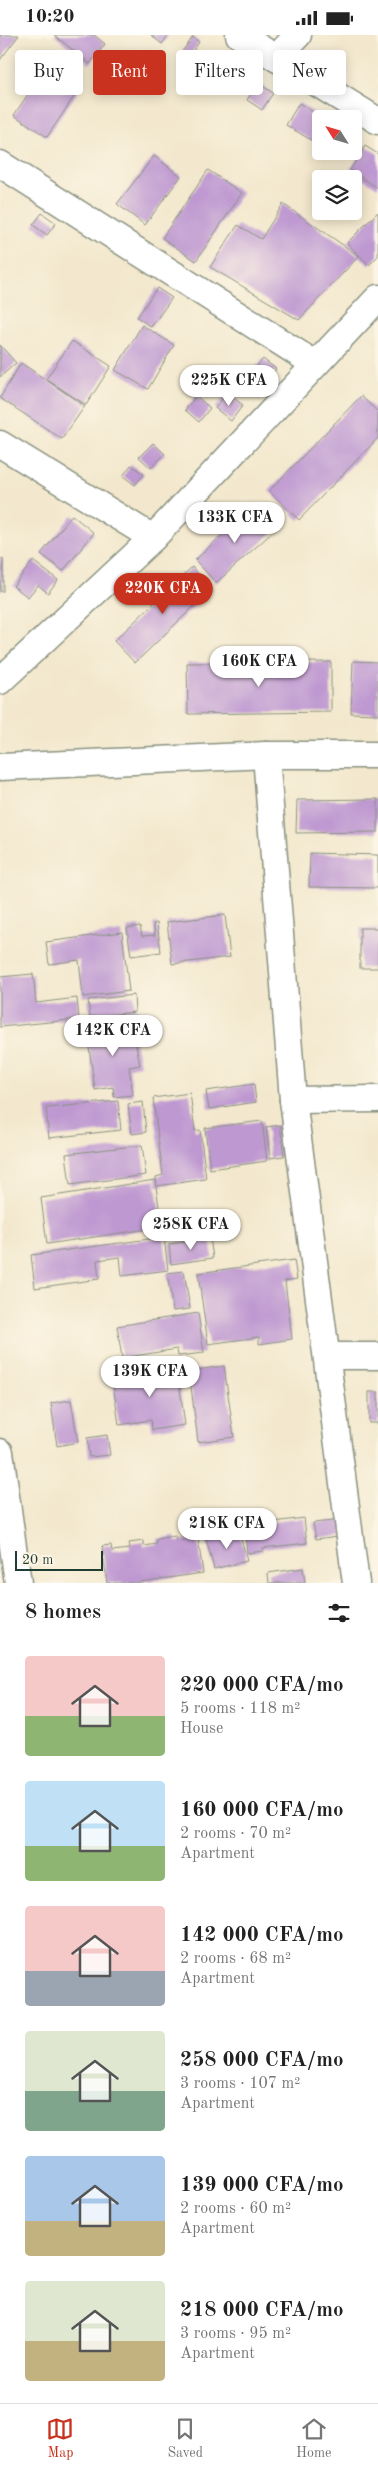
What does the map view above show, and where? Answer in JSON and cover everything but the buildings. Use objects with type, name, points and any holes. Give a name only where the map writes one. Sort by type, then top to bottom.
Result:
[{"type":"street","points":[[239,35],[273,56]]},
{"type":"street","points":[[284,50],[298,35]]},
{"type":"street","points":[[336,95],[378,121]]},
{"type":"street","points":[[0,164],[314,364]]},
{"type":"street","points":[[0,681],[152,538],[378,298]]},
{"type":"street","points":[[0,445],[152,538]]},
{"type":"street","points":[[0,767],[266,755],[378,755]]},
{"type":"street","points":[[266,755],[293,1100],[356,1583]]},
{"type":"street","points":[[293,1100],[378,1099]]},
{"type":"street","points":[[327,1356],[378,1356]]},
{"type":"street","points":[[0,1453],[18,1583]]}]
